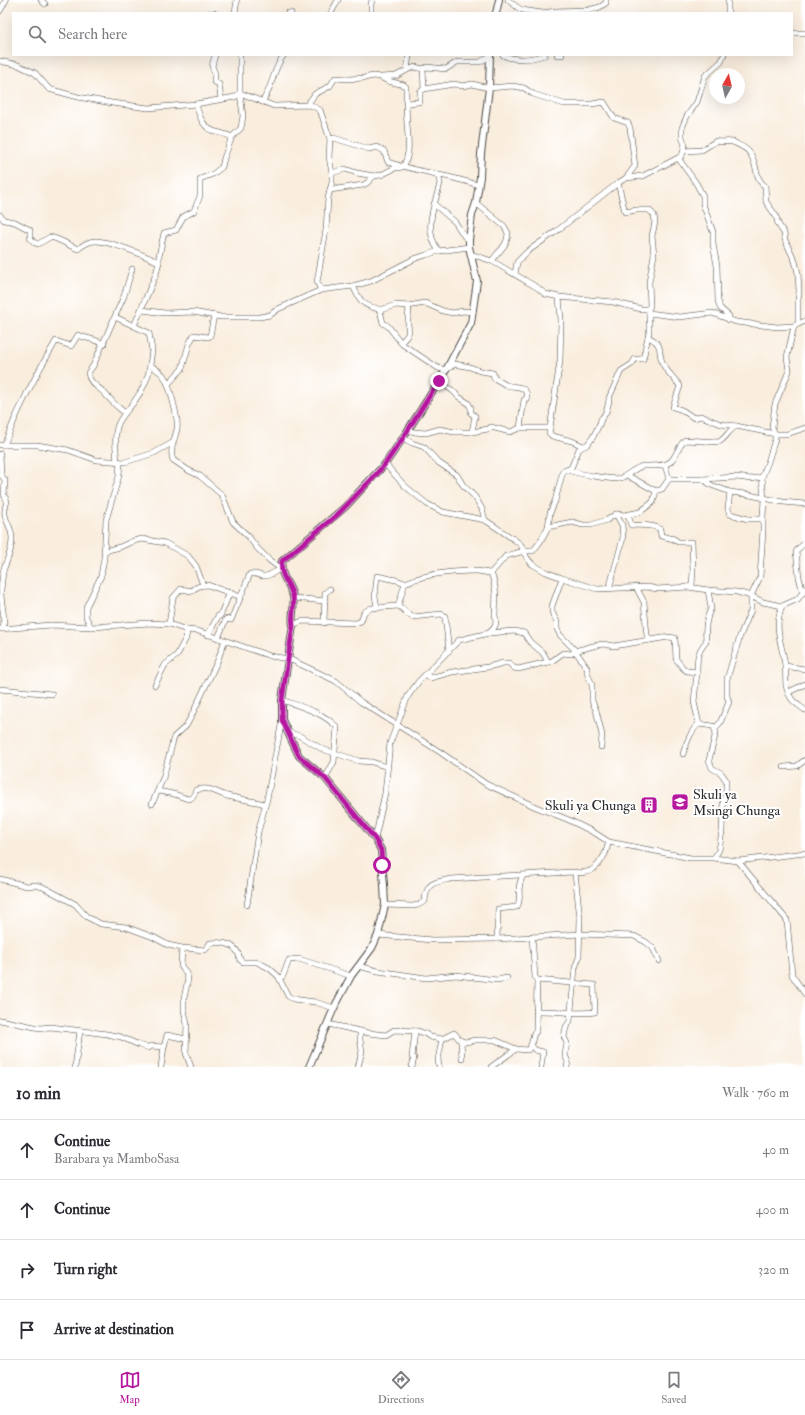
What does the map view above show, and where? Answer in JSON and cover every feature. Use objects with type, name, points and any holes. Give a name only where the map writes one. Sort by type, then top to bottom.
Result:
[{"type":"street","points":[[0,11],[5,0]]},
{"type":"street","points":[[235,12],[237,0]]},
{"type":"street","points":[[332,12],[338,0]]},
{"type":"street","points":[[371,12],[370,4],[372,0]]},
{"type":"street","points":[[496,12],[499,0]]},
{"type":"street","points":[[508,0],[522,10],[535,12]]},
{"type":"street","points":[[549,12],[588,10],[600,7],[606,3],[606,0]]},
{"type":"street","points":[[728,0],[728,12]]},
{"type":"street","points":[[793,33],[805,33]]},
{"type":"street","points":[[215,56],[212,66],[215,74],[214,82],[219,84],[222,99]]},
{"type":"street","points":[[134,326],[156,274],[159,262],[158,256],[164,233],[176,230],[183,217],[194,211],[200,196],[200,179],[213,174],[222,168],[232,137],[241,128],[243,116],[240,93],[240,56]]},
{"type":"street","points":[[262,102],[272,85],[277,64],[283,56]]},
{"type":"street","points":[[407,70],[409,56]]},
{"type":"street","points":[[307,105],[315,94],[330,86],[335,78],[349,79],[373,76],[396,76],[415,67],[423,69],[426,67],[446,69],[457,62],[480,62],[489,56]]},
{"type":"street","points":[[247,905],[258,832],[282,720],[282,700],[293,625],[294,598],[292,590],[283,577],[280,568],[282,561],[346,507],[385,464],[446,370],[471,324],[477,281],[470,247],[472,215],[476,203],[489,88],[490,56]]},
{"type":"street","points":[[507,56],[525,58],[538,56]]},
{"type":"street","points":[[626,178],[643,176],[682,156],[685,145],[681,132],[682,128],[687,116],[697,102],[704,76],[721,62],[724,56]]},
{"type":"street","points":[[0,61],[18,65],[35,73],[49,89],[78,97],[148,108],[196,104],[235,97],[240,93]]},
{"type":"street","points":[[423,69],[424,89]]},
{"type":"street","points":[[382,77],[388,81],[404,85],[406,87],[407,122],[410,142],[403,167]]},
{"type":"street","points":[[407,103],[419,102],[420,92],[424,89],[454,84],[463,86],[472,84],[489,88],[512,86],[524,88],[533,94],[564,104],[592,104],[604,102],[614,118],[628,123],[635,166],[626,178],[528,251],[517,262],[515,274]]},
{"type":"street","points":[[240,93],[274,106],[282,107],[307,105],[315,106],[320,110],[330,139],[332,173],[332,182],[328,198],[326,230],[316,282],[321,290]]},
{"type":"street","points":[[196,104],[201,121],[212,130],[232,137]]},
{"type":"street","points":[[330,139],[334,138],[369,148],[377,147],[384,151],[388,162],[478,185]]},
{"type":"street","points":[[684,151],[702,150],[716,141],[720,143],[734,142],[749,152],[755,164],[758,179],[765,186],[766,202],[776,216],[778,224],[784,233],[785,240],[795,261],[798,273],[799,291],[796,325],[788,357],[790,371],[775,404],[772,427],[775,434],[775,439],[762,477],[764,498],[760,577],[752,596],[751,610],[741,632],[727,679],[729,702],[720,723],[715,728]]},
{"type":"street","points":[[678,158],[696,183],[703,196],[703,204],[713,232],[713,244],[718,272],[718,301],[720,308],[729,316],[729,320]]},
{"type":"street","points":[[332,173],[345,169],[374,176],[381,175],[395,168],[403,167]]},
{"type":"street","points":[[436,174],[440,183],[430,218],[431,237],[438,251]]},
{"type":"street","points":[[330,190],[363,185],[374,176]]},
{"type":"street","points":[[491,573],[506,556],[524,551],[533,551],[540,542],[548,527],[550,513],[555,501],[563,471],[571,468],[579,449],[588,444],[598,427],[616,380],[621,371],[632,364],[635,359],[643,359],[648,337],[648,311],[650,306],[649,282],[654,255],[652,236],[655,222],[654,215],[649,210],[625,212],[618,183]]},
{"type":"street","points":[[476,203],[504,226],[508,233],[506,243],[499,254],[492,261]]},
{"type":"street","points":[[434,204],[455,222],[470,247],[538,288],[545,294],[560,297],[613,302],[680,317],[712,313],[729,320],[777,327],[796,325],[805,320]]},
{"type":"street","points":[[0,215],[4,220],[15,222],[30,230],[30,238],[38,244],[50,237],[62,240],[68,246],[78,249],[88,243],[96,241],[124,247],[159,262]]},
{"type":"street","points":[[142,310],[165,313],[193,312],[221,317],[260,317],[270,315],[284,306],[321,290],[353,286],[371,281],[414,259],[438,251],[470,247]]},
{"type":"street","points":[[125,413],[90,380],[88,376],[89,370],[93,366],[104,344],[124,296],[132,269]]},
{"type":"street","points":[[353,286],[364,304],[380,310],[396,305],[408,306],[425,302],[443,311],[453,313],[463,311],[473,312]]},
{"type":"street","points":[[560,297],[560,361],[549,433],[552,436],[572,441],[583,446]]},
{"type":"street","points":[[401,342],[409,332],[410,328],[408,319],[410,313],[408,306]]},
{"type":"street","points":[[380,310],[383,323],[388,326],[401,342],[438,368],[446,370],[455,364],[460,364],[480,371],[493,373],[494,378],[508,386],[518,386],[523,388],[527,394],[527,398],[524,400],[520,428]]},
{"type":"street","points":[[168,384],[182,369],[188,344],[194,335],[210,336],[214,315]]},
{"type":"street","points":[[91,627],[86,617],[86,607],[101,576],[106,520],[119,476],[115,436],[120,418],[135,401],[150,371],[152,350],[149,333],[115,317]]},
{"type":"street","points":[[104,344],[92,338],[87,339],[78,335],[71,346],[56,341],[45,358],[2,445],[37,446],[68,450],[96,460],[125,462],[154,453],[172,443]]},
{"type":"street","points":[[648,337],[659,345],[662,364],[680,386],[673,407],[682,410],[694,418],[701,416],[722,424],[775,434],[787,434],[805,428]]},
{"type":"street","points":[[150,365],[162,374],[168,384],[172,396],[177,428],[172,443],[173,460],[200,476],[222,495],[233,522],[269,560],[280,568]]},
{"type":"street","points":[[439,381],[468,403],[471,408],[471,413],[475,416],[472,432]]},
{"type":"street","points":[[566,470],[619,478],[640,467],[665,465],[676,455],[685,440],[719,442],[736,426]]},
{"type":"street","points":[[408,430],[426,433],[440,429],[454,432],[472,432],[491,427],[510,432],[520,428],[550,428]]},
{"type":"street","points":[[403,438],[424,447],[439,463],[457,475],[463,485],[475,497],[482,509],[485,520]]},
{"type":"street","points":[[0,454],[1,475],[5,480],[4,495],[7,501],[4,507],[4,517],[10,527],[12,536],[9,557],[2,574],[1,590],[4,612],[2,629],[51,626],[91,627],[136,624],[169,624],[187,630],[198,631],[270,656],[289,659],[336,681],[361,702],[440,752],[486,784],[595,832],[609,842],[691,858],[714,858],[738,861],[805,854]]},
{"type":"street","points":[[385,464],[405,486],[427,504],[442,512],[485,520],[521,545],[527,558],[532,564],[546,572],[597,589],[656,589],[688,587],[737,592],[752,596],[763,602],[782,606],[798,599],[804,592],[796,554],[798,549],[805,543]]},
{"type":"street","points":[[665,465],[669,479]]},
{"type":"street","points":[[628,474],[630,477],[656,491],[662,489],[669,479]]},
{"type":"street","points":[[669,479],[750,479],[762,477]]},
{"type":"street","points":[[703,479],[711,485],[730,492],[783,502],[805,504]]},
{"type":"street","points":[[548,527],[572,522],[583,525],[591,525],[607,520],[616,514],[640,512],[653,502],[656,491]]},
{"type":"street","points":[[730,492],[728,509],[730,514],[748,519],[763,519]]},
{"type":"street","points":[[609,589],[623,538],[622,525],[616,514]]},
{"type":"street","points":[[628,514],[631,525],[654,526],[660,529],[661,536],[674,539],[678,542],[692,542],[692,585],[688,587]]},
{"type":"street","points":[[104,551],[142,539],[165,543],[188,556],[196,566],[203,585]]},
{"type":"street","points":[[218,638],[226,619],[231,620],[250,574],[253,573],[263,576],[269,575],[280,568]]},
{"type":"street","points":[[377,607],[377,576],[405,583],[425,576],[462,572],[491,573]]},
{"type":"street","points":[[489,633],[494,628],[496,622],[496,594],[491,573]]},
{"type":"street","points":[[562,578],[552,606],[552,612],[557,622],[557,629],[560,635],[586,665],[591,680],[592,701],[602,735],[601,747]]},
{"type":"street","points":[[398,606],[405,583]]},
{"type":"street","points":[[169,624],[172,602],[176,594],[181,589],[192,591],[194,588],[203,585],[230,592],[241,597]]},
{"type":"street","points":[[636,588],[644,602],[646,630],[647,636],[650,640]]},
{"type":"street","points":[[324,623],[325,593],[330,589]]},
{"type":"street","points":[[699,724],[694,702],[697,657],[700,648],[706,642],[706,629],[709,613],[712,608],[708,590]]},
{"type":"street","points":[[208,635],[218,616],[220,616],[230,592]]},
{"type":"street","points":[[294,598],[310,601],[324,601]]},
{"type":"street","points":[[293,625],[302,621],[356,623],[361,621],[364,612],[371,608],[398,606],[403,608],[409,616],[413,617],[441,614],[445,616],[449,651]]},
{"type":"street","points":[[782,606],[778,623],[780,644],[785,666],[785,685],[791,698],[805,710]]},
{"type":"street","points":[[155,685],[165,665],[177,655],[183,645],[187,630]]},
{"type":"street","points":[[375,839],[385,793],[390,743],[408,696],[426,674],[459,640],[489,633],[514,631],[524,633],[530,642],[543,653],[548,662]]},
{"type":"street","points":[[426,674],[430,678],[452,672],[488,667],[503,663],[509,663],[514,668],[518,669],[548,662],[557,658],[563,653],[570,654],[575,651],[598,645],[609,644],[614,646],[669,637],[675,638],[676,659],[682,668],[687,671],[697,672]]},
{"type":"street","points":[[152,804],[158,791],[174,737],[186,726],[192,715],[217,662],[225,640]]},
{"type":"street","points":[[785,666],[805,670]]},
{"type":"street","points":[[788,692],[805,684]]},
{"type":"street","points":[[0,689],[52,694]]},
{"type":"street","points":[[282,700],[313,711],[332,722],[337,727],[334,762],[325,778]]},
{"type":"street","points":[[282,720],[299,756],[325,778],[375,839],[381,850],[385,905],[378,935],[372,948],[351,976],[334,1008],[309,1067]]},
{"type":"street","points":[[699,724],[713,726],[715,728]]},
{"type":"street","points":[[683,754],[685,745],[696,726],[699,724]]},
{"type":"street","points":[[714,858],[719,850],[726,790],[726,780],[721,774],[712,768],[709,760],[716,732],[715,728]]},
{"type":"street","points":[[287,732],[300,736],[335,753],[359,761],[372,762],[387,766]]},
{"type":"street","points":[[784,767],[797,766],[805,760]]},
{"type":"street","points":[[158,791],[178,796],[186,800],[191,799],[196,790],[209,788],[226,796],[265,804]]},
{"type":"street","points":[[385,905],[418,905],[424,901],[426,891],[434,882],[451,879],[575,872],[586,873],[594,870],[604,856],[609,842]]},
{"type":"street","points":[[738,861],[787,920],[792,975],[805,994]]},
{"type":"street","points":[[567,1067],[567,1043],[564,1037],[572,1012],[571,1002],[575,968],[579,957],[580,934],[580,919],[575,872]]},
{"type":"street","points":[[497,939],[498,909],[517,907],[519,903],[519,882],[523,876]]},
{"type":"street","points":[[0,879],[27,886],[35,885],[43,887],[75,904],[87,917],[102,924],[126,927],[153,937],[168,945],[205,950],[210,943],[219,942],[233,946],[239,953],[240,960],[243,962],[258,962],[269,968],[280,978],[288,996],[293,999],[315,1002],[334,1008]]},
{"type":"street","points":[[378,935],[432,940],[497,939],[580,934],[634,936],[646,942],[653,948],[659,961]]},
{"type":"street","points":[[461,1041],[495,1040],[516,1049],[528,1050],[534,1033],[536,1032],[537,980],[535,977],[532,936]]},
{"type":"street","points":[[182,948],[181,966],[188,979],[184,998],[184,1010],[188,1024],[186,1054],[190,1067]]},
{"type":"street","points":[[280,978],[283,976],[289,960],[299,959],[351,976]]},
{"type":"street","points":[[358,966],[378,971],[426,978],[456,976],[497,980],[507,978]]},
{"type":"street","points":[[536,1011],[588,1014],[595,1012],[594,985],[589,986],[574,982],[537,980]]},
{"type":"street","points":[[0,1020],[40,1028],[114,1035],[149,1048],[150,1046],[164,1047]]},
{"type":"street","points":[[328,1024],[386,1035],[394,1030],[416,1031],[430,1037],[442,1039],[454,1033],[461,1041],[462,1058]]},
{"type":"street","points":[[76,1067],[80,1031]]},
{"type":"street","points":[[358,1067],[362,1051],[360,1031]]},
{"type":"street","points":[[412,1067],[416,1031]]},
{"type":"street","points":[[161,1067],[167,1035],[186,1039]]},
{"type":"street","points":[[439,1067],[438,1060],[442,1039]]},
{"type":"street","points":[[531,1045],[535,1050],[543,1052],[541,1067]]},
{"type":"street","points":[[491,1067],[516,1049]]},
{"type":"place","name":"Skuli ya Msingi Chunga","points":[[680,802]]},
{"type":"place","name":"Skuli ya Chunga","points":[[649,805]]},
{"type":"route","points":[[382,865],[381,850],[375,839],[325,778],[299,756],[282,720],[282,700],[293,625],[294,598],[292,590],[283,577],[280,568],[282,561],[355,498],[385,464],[439,381]]}]
